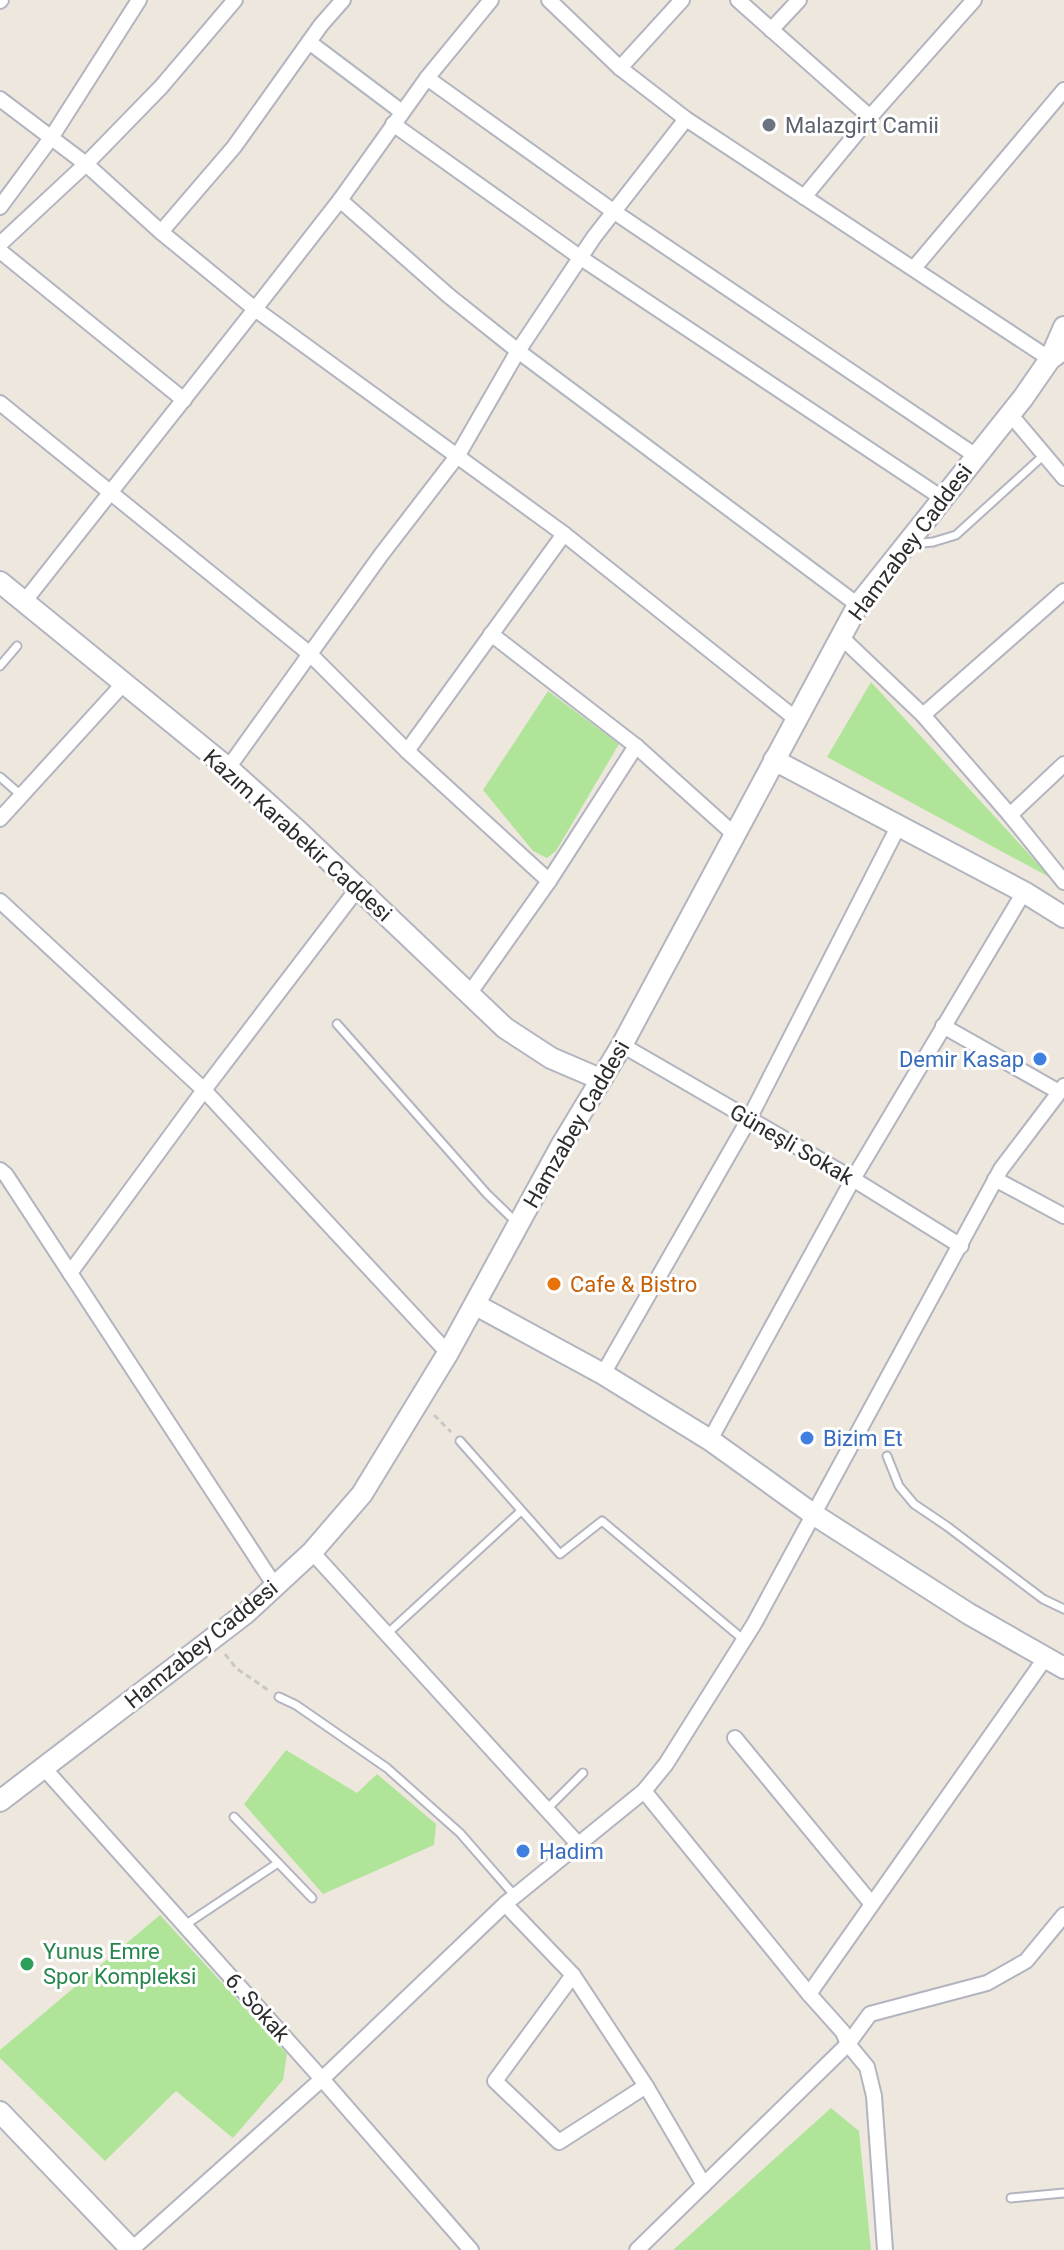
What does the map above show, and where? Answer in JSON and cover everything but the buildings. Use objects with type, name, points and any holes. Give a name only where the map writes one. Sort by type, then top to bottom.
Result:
[{"type":"street","points":[[0,207],[51,138],[139,0]]},
{"type":"street","points":[[0,244],[86,164],[161,87],[235,0]]},
{"type":"street","points":[[161,232],[234,147],[343,0]]},
{"type":"street","points":[[24,602],[340,200],[427,78],[491,0]]},
{"type":"street","points":[[549,0],[620,68],[686,119],[914,268],[1057,354]]},
{"type":"street","points":[[620,68],[682,0]]},
{"type":"street","points":[[738,0],[870,117]]},
{"type":"street","points":[[771,30],[799,0]]},
{"type":"street","points":[[804,197],[974,0]]},
{"type":"street","points":[[309,42],[398,118],[581,258],[942,498]]},
{"type":"street","points":[[427,78],[613,211],[976,456]]},
{"type":"street","points":[[914,268],[1064,90]]},
{"type":"street","points":[[0,99],[86,164],[161,232],[255,309],[564,534],[796,719]]},
{"type":"street","points":[[228,768],[381,555],[458,455],[518,351],[581,258],[613,211],[686,119]]},
{"type":"street","points":[[340,200],[449,296],[518,351],[858,605]]},
{"type":"street","points":[[0,251],[184,400]]},
{"type":"street","name":"Hamzabey Caddesi","points":[[0,1799],[213,1639],[312,1552],[362,1494],[476,1305],[600,1079],[622,1045],[858,605],[1057,354],[1064,327]]},
{"type":"street","points":[[0,403],[310,654],[407,751],[549,881]]},
{"type":"street","points":[[1010,414],[1064,478]]},
{"type":"street","points":[[407,751],[564,534]]},
{"type":"street","name":"Kazım Karabekir Caddesi","points":[[0,582],[228,768],[505,1028],[551,1058],[600,1079]]},
{"type":"street","points":[[923,715],[1064,591]]},
{"type":"street","points":[[491,634],[636,746],[735,835]]},
{"type":"street","points":[[840,636],[923,715],[1064,882]]},
{"type":"street","points":[[0,819],[124,683]]},
{"type":"street","points":[[469,994],[549,881],[636,746]]},
{"type":"street","points":[[774,760],[1024,892],[1064,917]]},
{"type":"street","points":[[1010,815],[1064,764]]},
{"type":"street","points":[[603,1374],[749,1119],[898,827]]},
{"type":"street","points":[[70,1273],[358,888]]},
{"type":"street","points":[[710,1440],[853,1179],[1024,892]]},
{"type":"street","points":[[0,901],[204,1090],[448,1353]]},
{"type":"street","points":[[0,2112],[131,2250],[322,2079],[510,1900],[644,1791],[666,1764],[744,1640],[995,1179],[1061,1089],[1029,1075],[943,1026]]},
{"type":"street","name":"Güneşli Sokak","points":[[622,1045],[853,1179],[961,1246]]},
{"type":"street","points":[[0,1170],[275,1586]]},
{"type":"street","points":[[995,1179],[1064,1216]]},
{"type":"street","points":[[476,1305],[603,1374],[710,1440],[813,1514],[969,1614],[1064,1668]]},
{"type":"street","points":[[312,1552],[579,1845]]},
{"type":"street","points":[[809,1994],[1046,1657]]},
{"type":"street","points":[[735,1738],[871,1903]]},
{"type":"street","name":"6. Sokak","points":[[43,1767],[471,2250]]},
{"type":"street","points":[[644,1791],[843,2032],[848,2044],[867,2067],[874,2096],[885,2250]]},
{"type":"street","points":[[510,1900],[573,1975],[646,2086],[704,2185]]},
{"type":"street","points":[[637,2250],[848,2044],[870,2014],[987,1983],[1026,1961],[1064,1915]]},
{"type":"street","points":[[573,1975],[495,2081],[559,2142],[646,2086]]},
{"type":"lane","points":[[905,545],[933,542],[956,535],[1044,455]]},
{"type":"lane","points":[[0,666],[17,646]]},
{"type":"lane","points":[[0,777],[22,796]]},
{"type":"lane","points":[[337,1024],[487,1194],[519,1224]]},
{"type":"lane","points":[[460,1441],[560,1554],[602,1521],[744,1640]]},
{"type":"lane","points":[[887,1456],[899,1486],[914,1504],[1043,1599],[1064,1609]]},
{"type":"lane","points":[[388,1633],[521,1511]]},
{"type":"lane","points":[[279,1697],[296,1705],[387,1768],[460,1833],[510,1900]]},
{"type":"lane","points":[[547,1809],[583,1773]]},
{"type":"lane","points":[[234,1817],[312,1898]]},
{"type":"lane","points":[[185,1925],[278,1863]]},
{"type":"lane","points":[[1011,2198],[1064,2193]]},
{"type":"path","points":[[420,1400],[460,1441]]},
{"type":"path","points":[[213,1639],[236,1668],[279,1697]]},
{"type":"green space","points":[[871,682],[1051,878],[827,757]]},
{"type":"green space","points":[[548,691],[619,744],[556,851],[547,858],[533,851],[483,790]]},
{"type":"green space","points":[[286,1750],[357,1793],[377,1774],[436,1824],[434,1845],[323,1894],[244,1804]]},
{"type":"green space","points":[[160,1915],[287,2054],[283,2080],[233,2138],[176,2091],[105,2161],[0,2058],[0,2050]]},
{"type":"green space","points":[[831,2108],[859,2131],[871,2250],[673,2250]]},
{"type":"place","name":"Malazgirt Camii","points":[[769,125]]},
{"type":"place","name":"Demir Kasap","points":[[1040,1059]]},
{"type":"place","name":"Cafe & Bistro","points":[[554,1284]]},
{"type":"place","name":"Bizim Et","points":[[807,1438]]},
{"type":"place","name":"Hadim","points":[[523,1851]]},
{"type":"place","name":"Yunus Emre Spor Kompleksi","points":[[27,1964]]}]
